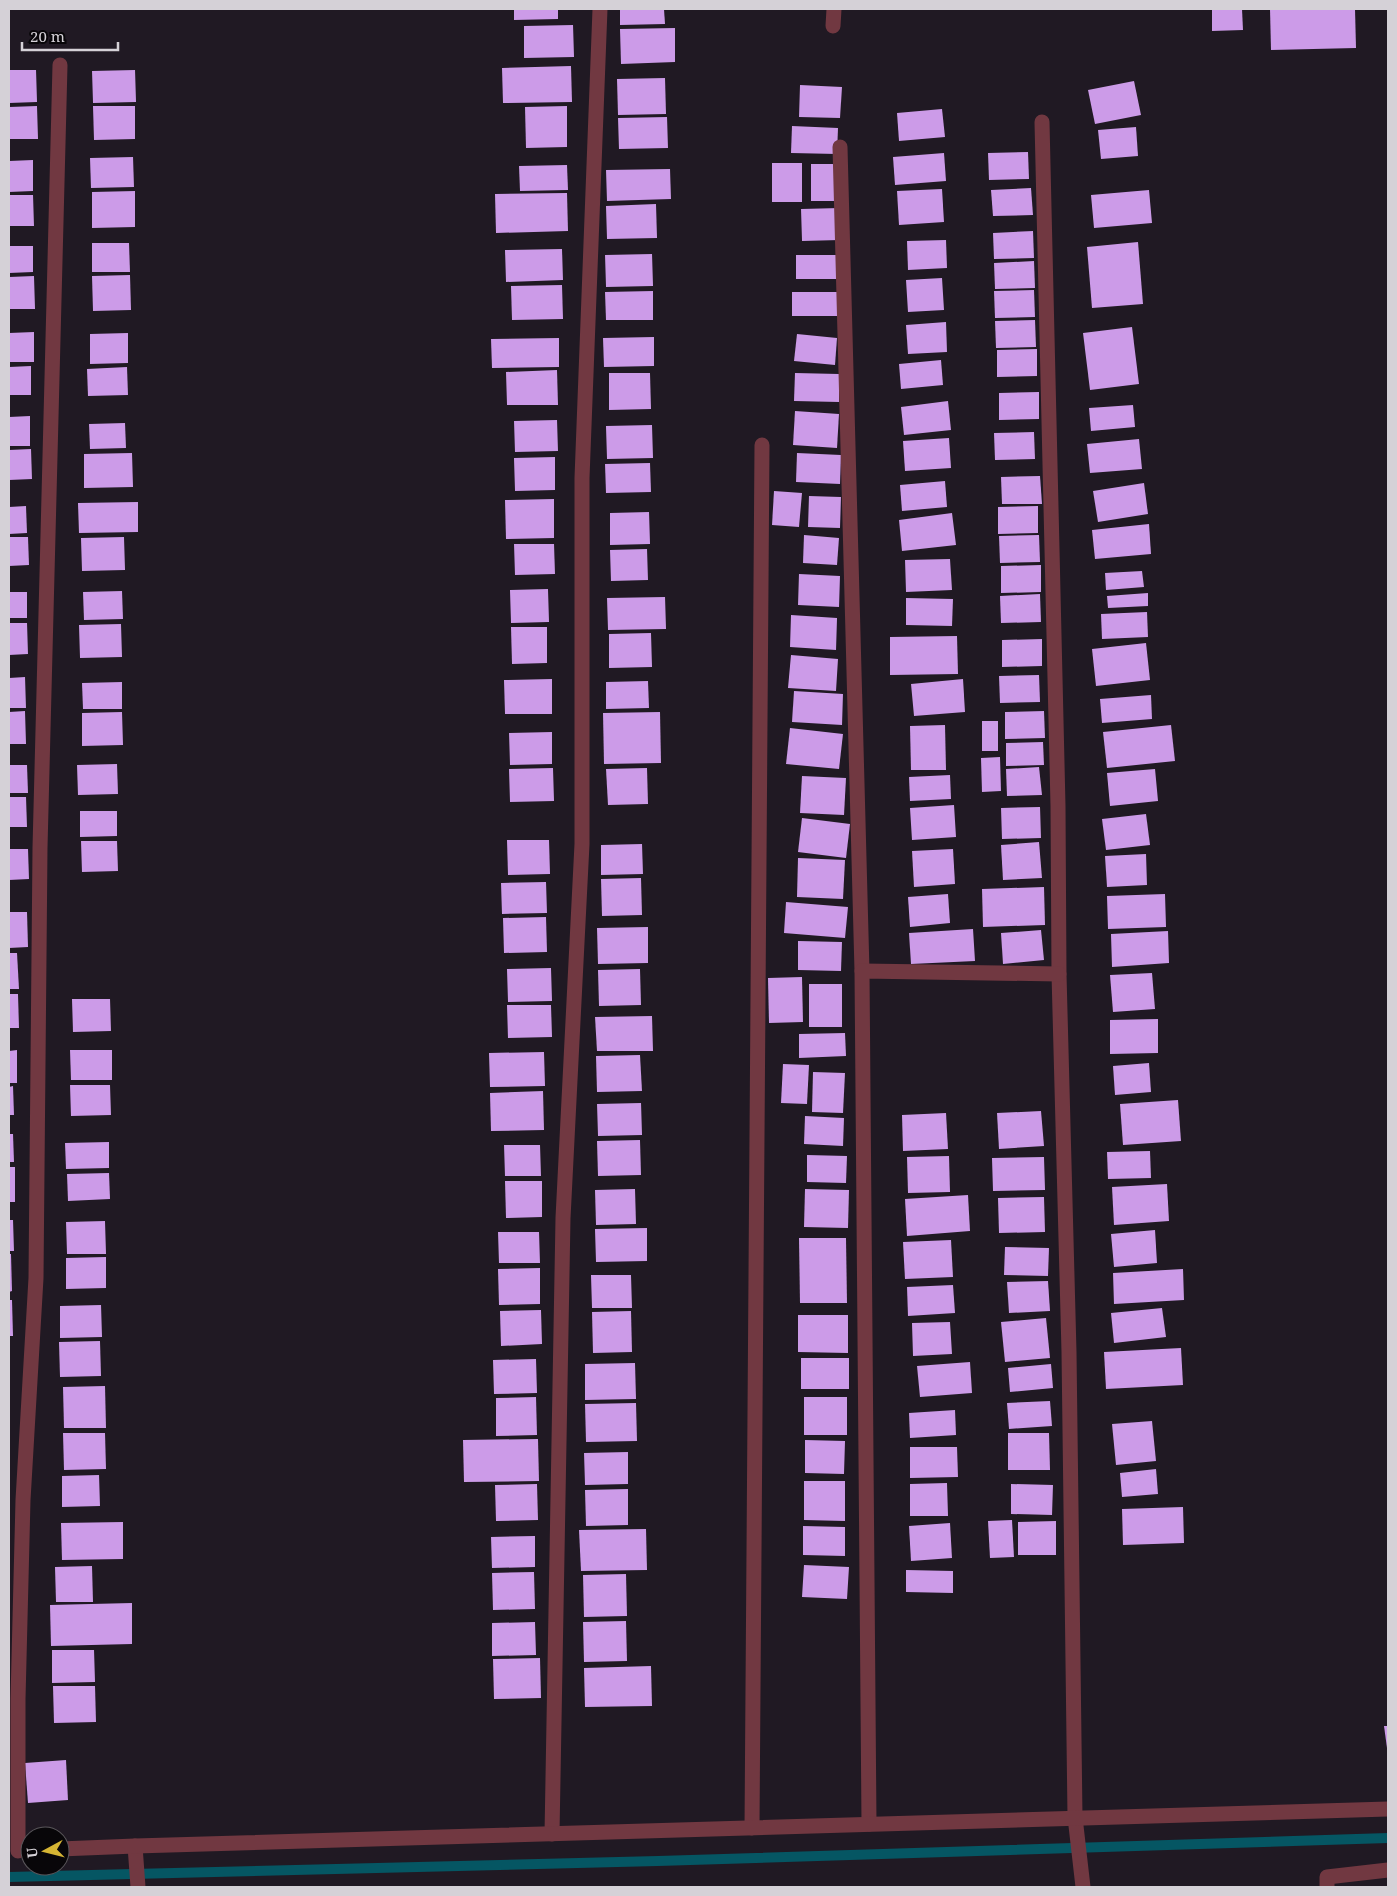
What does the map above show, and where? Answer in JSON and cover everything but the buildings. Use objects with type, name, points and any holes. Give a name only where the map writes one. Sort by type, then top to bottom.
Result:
[{"type":"street","points":[[552,1834],[563,1218],[582,844],[582,478],[600,9]]},
{"type":"street","points":[[833,26],[834,9]]},
{"type":"street","points":[[19,1851],[18,1699],[22,1500],[36,1278],[40,848],[60,65]]},
{"type":"street","points":[[1042,122],[1058,796],[1059,974],[1069,1352],[1075,1818],[1083,1887]]},
{"type":"street","points":[[840,147],[862,971],[869,1824]]},
{"type":"street","points":[[752,1828],[762,445]]},
{"type":"street","points":[[862,971],[1059,974]]},
{"type":"street","points":[[70,1850],[135,1853],[552,1834],[1388,1809]]},
{"type":"street","points":[[135,1853],[138,1887]]},
{"type":"street","points":[[1327,1887],[1326,1877],[1388,1870]]},
{"type":"waterway","points":[[9,1877],[658,1861],[1388,1838]]}]
